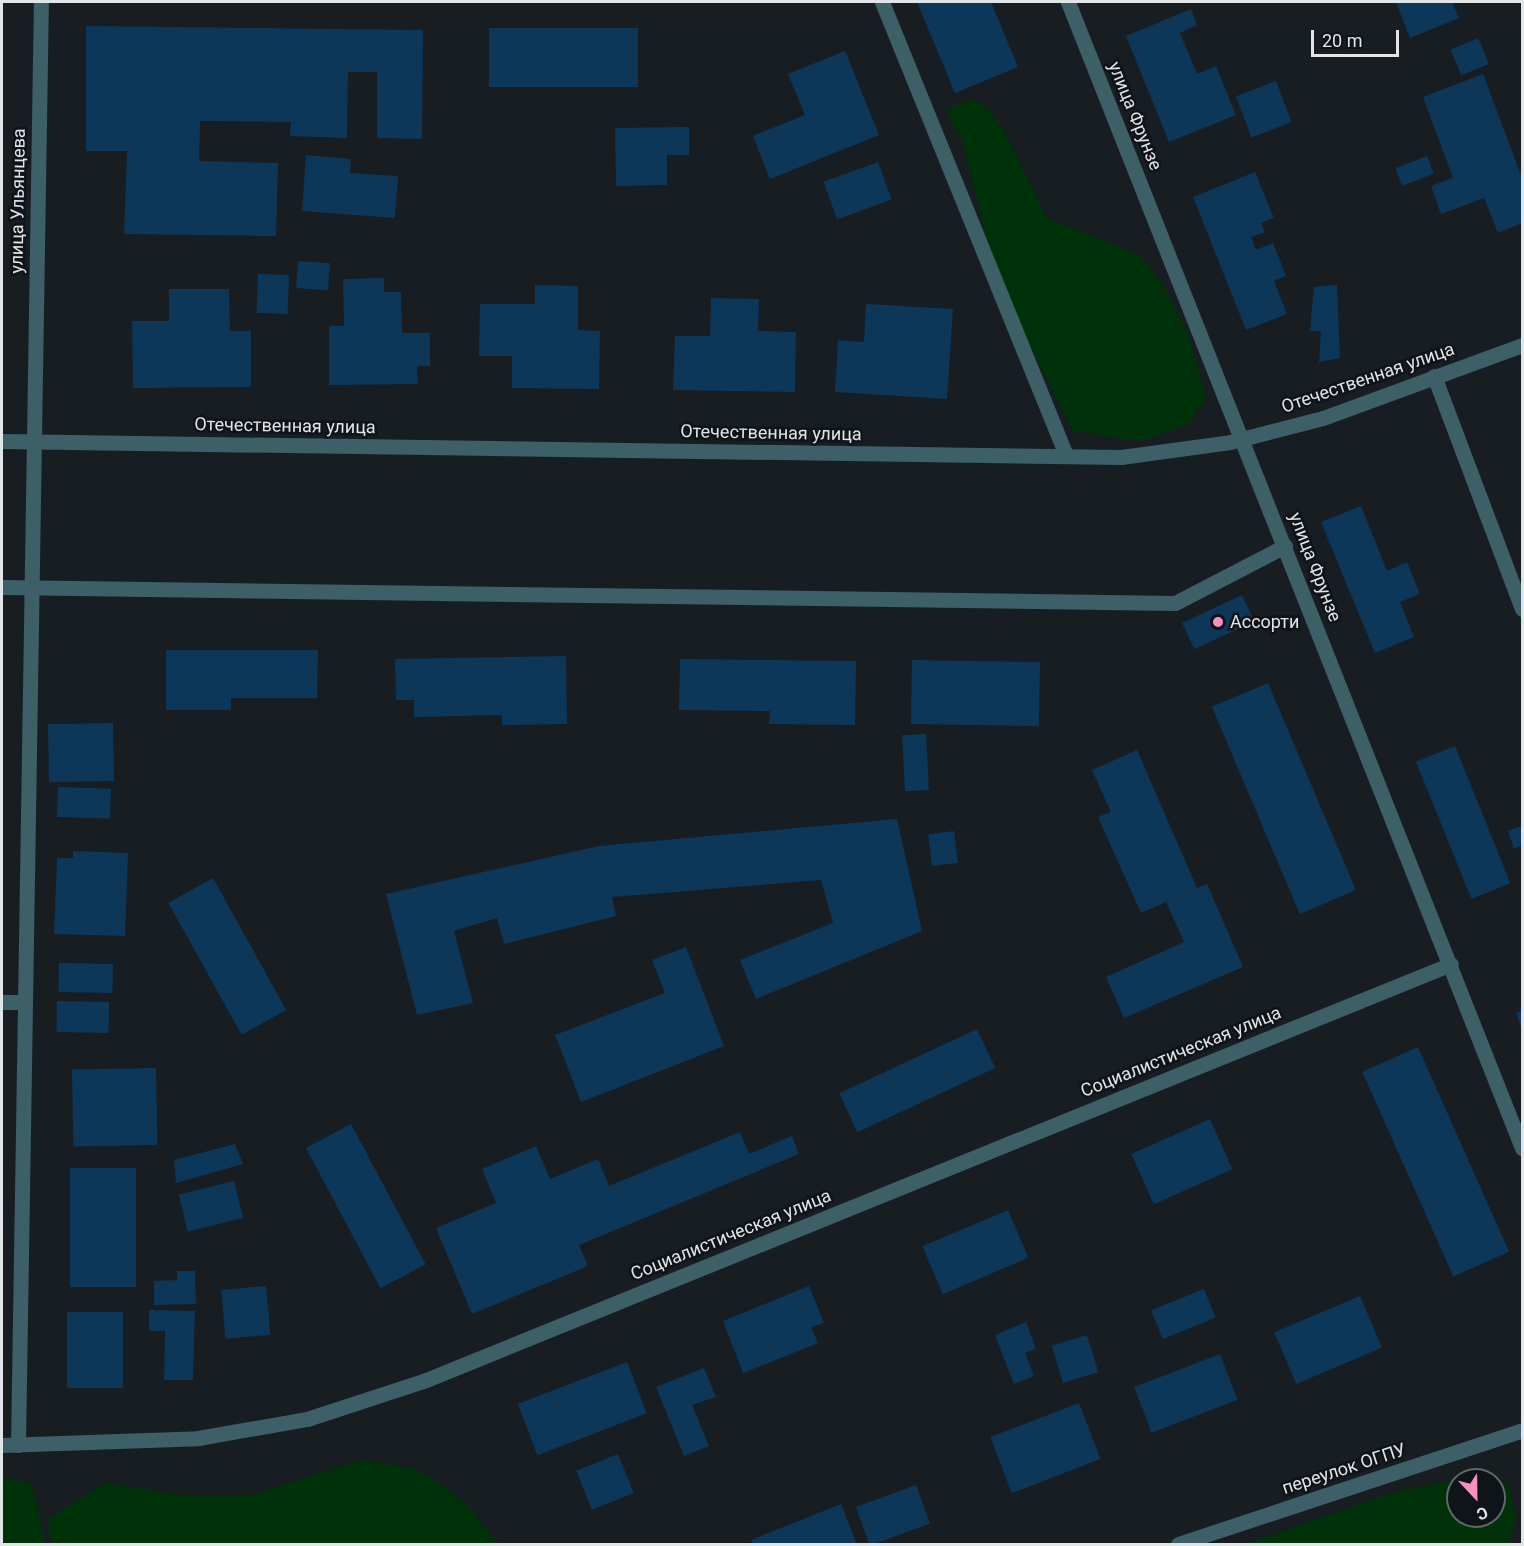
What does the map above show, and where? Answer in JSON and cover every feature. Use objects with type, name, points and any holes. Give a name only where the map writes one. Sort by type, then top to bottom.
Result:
[{"type":"street","name":"улица Ульянцева","points":[[18,1445],[41,2]]},
{"type":"street","points":[[882,2],[1066,456]]},
{"type":"street","name":"улица Фрунзе","points":[[1068,2],[1244,438],[1452,964],[1522,1149]]},
{"type":"street","name":"Отечественная улица","points":[[2,441],[1120,457],[1244,438],[1323,418],[1522,345]]},
{"type":"street","points":[[1434,376],[1522,609]]},
{"type":"street","points":[[2,587],[1175,603],[1285,546]]},
{"type":"street","name":"Социалистическая улица","points":[[2,1445],[198,1438],[307,1419],[426,1380],[1452,964]]},
{"type":"street","points":[[2,1002],[25,1002]]},
{"type":"street","name":"переулок ОГПУ","points":[[1178,1545],[1522,1430]]},
{"type":"green space","points":[[972,99],[988,108],[1006,134],[1047,218],[1140,255],[1165,289],[1189,337],[1206,400],[1186,426],[1140,441],[1073,431],[997,279],[962,140],[946,110]]},
{"type":"green space","points":[[362,1460],[419,1470],[465,1502],[498,1544],[51,1544],[48,1519],[105,1483],[181,1495],[249,1496]]},
{"type":"green space","points":[[2,1477],[32,1484],[45,1544],[2,1544]]},
{"type":"green space","points":[[1446,1482],[1446,1528],[1506,1528],[1506,1484],[1509,1487],[1516,1518],[1509,1544],[1246,1544],[1399,1491]]},
{"type":"building","points":[[917,2],[991,2],[1018,67],[955,93]]},
{"type":"building","points":[[1396,2],[1452,2],[1459,18],[1410,38]]},
{"type":"building","points":[[1191,9],[1197,25],[1180,33],[1197,74],[1216,66],[1236,115],[1169,142],[1126,36]]},
{"type":"building","points":[[86,26],[423,30],[422,139],[377,138],[377,72],[348,72],[347,138],[290,136],[291,122],[200,121],[199,161],[278,163],[276,236],[124,234],[127,151],[86,151]]},
{"type":"building","points":[[489,28],[638,28],[638,87],[489,87]]},
{"type":"building","points":[[1478,38],[1489,64],[1461,75],[1450,50]]},
{"type":"building","points":[[845,51],[879,135],[770,179],[753,136],[805,115],[788,74]]},
{"type":"building","points":[[1483,74],[1522,178],[1522,223],[1498,233],[1484,198],[1441,214],[1431,186],[1453,178],[1423,97]]},
{"type":"building","points":[[1276,81],[1292,122],[1252,137],[1236,96]]},
{"type":"building","points":[[689,127],[689,155],[667,155],[667,185],[616,186],[615,128]]},
{"type":"building","points":[[306,155],[351,159],[350,173],[398,176],[395,218],[302,211]]},
{"type":"building","points":[[1427,156],[1434,174],[1402,186],[1395,168]]},
{"type":"building","points":[[878,162],[892,200],[837,219],[823,182]]},
{"type":"building","points":[[1255,172],[1274,218],[1261,223],[1265,232],[1251,237],[1256,250],[1273,243],[1286,276],[1274,281],[1287,314],[1246,330],[1193,197]]},
{"type":"building","points":[[298,261],[330,263],[328,290],[296,288]]},
{"type":"building","points":[[258,274],[289,275],[288,314],[257,313]]},
{"type":"building","points":[[384,278],[384,292],[401,292],[402,333],[430,333],[430,366],[417,366],[418,384],[329,385],[329,326],[344,326],[343,279]]},
{"type":"building","points":[[535,285],[578,286],[578,330],[600,331],[599,389],[512,388],[512,356],[479,356],[480,304],[535,304]]},
{"type":"building","points":[[1337,285],[1340,358],[1319,362],[1321,331],[1310,331],[1314,287]]},
{"type":"building","points":[[169,289],[229,289],[230,331],[251,331],[251,387],[133,388],[132,321],[169,321]]},
{"type":"building","points":[[711,298],[759,299],[758,331],[796,332],[795,392],[673,390],[675,336],[710,336]]},
{"type":"building","points":[[866,304],[953,309],[947,399],[835,392],[838,340],[864,342]]},
{"type":"building","points":[[1361,506],[1387,571],[1407,562],[1420,594],[1400,602],[1414,637],[1375,653],[1321,522]]},
{"type":"building","name":"Ассорти","points":[[1242,595],[1254,621],[1194,649],[1182,623]]},
{"type":"building","points":[[166,650],[318,650],[317,698],[231,698],[231,710],[166,710]]},
{"type":"building","points":[[566,656],[567,724],[502,725],[502,715],[414,717],[414,700],[396,700],[395,659]]},
{"type":"building","points":[[680,659],[856,661],[855,725],[769,724],[770,711],[679,710]]},
{"type":"building","points":[[912,660],[1040,662],[1039,726],[911,724]]},
{"type":"building","points":[[1268,683],[1356,890],[1300,914],[1212,707]]},
{"type":"building","points":[[113,723],[114,781],[49,782],[48,724]]},
{"type":"building","points":[[926,734],[929,790],[905,791],[902,735]]},
{"type":"building","points":[[1455,746],[1510,883],[1472,899],[1416,762]]},
{"type":"building","points":[[1137,750],[1197,888],[1207,884],[1243,967],[1124,1018],[1106,977],[1184,942],[1166,902],[1141,913],[1098,817],[1111,812],[1092,770]]},
{"type":"building","points":[[58,787],[111,789],[110,819],[57,817]]},
{"type":"building","points":[[897,819],[922,931],[756,999],[740,960],[833,923],[821,880],[612,897],[616,916],[504,944],[497,918],[454,931],[473,1003],[417,1015],[386,894],[599,846]]},
{"type":"building","points":[[1522,826],[1522,845],[1514,849],[1508,831]]},
{"type":"building","points":[[954,831],[958,863],[932,866],[928,834]]},
{"type":"building","points":[[73,851],[128,853],[125,936],[54,934],[57,858],[73,858]]},
{"type":"building","points":[[213,878],[286,1010],[242,1035],[168,903]]},
{"type":"building","points":[[686,947],[724,1046],[581,1102],[555,1035],[665,993],[652,960]]},
{"type":"building","points":[[59,963],[113,964],[112,993],[58,992]]},
{"type":"building","points":[[57,1001],[109,1002],[108,1033],[56,1032]]},
{"type":"building","points":[[1522,1010],[1522,1030],[1516,1013]]},
{"type":"building","points":[[977,1029],[995,1068],[857,1132],[839,1093]]},
{"type":"building","points":[[1418,1047],[1509,1252],[1453,1276],[1362,1072]]},
{"type":"building","points":[[156,1068],[157,1145],[73,1146],[72,1069]]},
{"type":"building","points":[[1210,1119],[1232,1169],[1154,1204],[1131,1154]]},
{"type":"building","points":[[351,1124],[426,1264],[381,1288],[306,1148]]},
{"type":"building","points":[[740,1132],[749,1154],[792,1136],[799,1154],[579,1245],[588,1266],[472,1314],[436,1228],[496,1203],[482,1169],[536,1146],[550,1179],[598,1159],[609,1186]]},
{"type":"building","points":[[235,1144],[243,1164],[176,1183],[174,1160]]},
{"type":"building","points":[[70,1168],[136,1168],[136,1287],[70,1287]]},
{"type":"building","points":[[234,1181],[243,1218],[188,1232],[179,1195]]},
{"type":"building","points":[[1008,1210],[1028,1258],[943,1294],[922,1246]]},
{"type":"building","points":[[177,1271],[195,1271],[196,1304],[154,1305],[154,1281],[177,1280]]},
{"type":"building","points":[[266,1286],[270,1335],[225,1339],[221,1290]]},
{"type":"building","points":[[809,1286],[824,1323],[811,1327],[818,1343],[743,1373],[723,1321]]},
{"type":"building","points":[[1204,1289],[1216,1318],[1163,1339],[1151,1310]]},
{"type":"building","points":[[1360,1296],[1382,1348],[1296,1384],[1274,1332]]},
{"type":"building","points":[[149,1310],[195,1311],[193,1380],[164,1380],[165,1331],[149,1331]]},
{"type":"building","points":[[67,1312],[123,1312],[123,1388],[67,1388]]},
{"type":"building","points":[[1026,1322],[1036,1349],[1025,1353],[1034,1376],[1014,1384],[995,1335]]},
{"type":"building","points":[[1087,1335],[1098,1372],[1063,1383],[1052,1346]]},
{"type":"building","points":[[1220,1354],[1238,1400],[1152,1433],[1134,1387]]},
{"type":"building","points":[[627,1362],[647,1413],[537,1455],[518,1404]]},
{"type":"building","points":[[704,1368],[716,1397],[692,1405],[709,1446],[684,1456],[656,1387]]},
{"type":"building","points":[[1079,1403],[1101,1459],[1012,1493],[990,1437]]},
{"type":"building","points":[[618,1454],[634,1493],[592,1510],[576,1471]]},
{"type":"building","points":[[916,1485],[930,1524],[869,1544],[856,1507]]},
{"type":"building","points":[[841,1504],[857,1544],[753,1544],[751,1540]]},
{"type":"place","name":"Ассорти","points":[[1218,622]]}]
